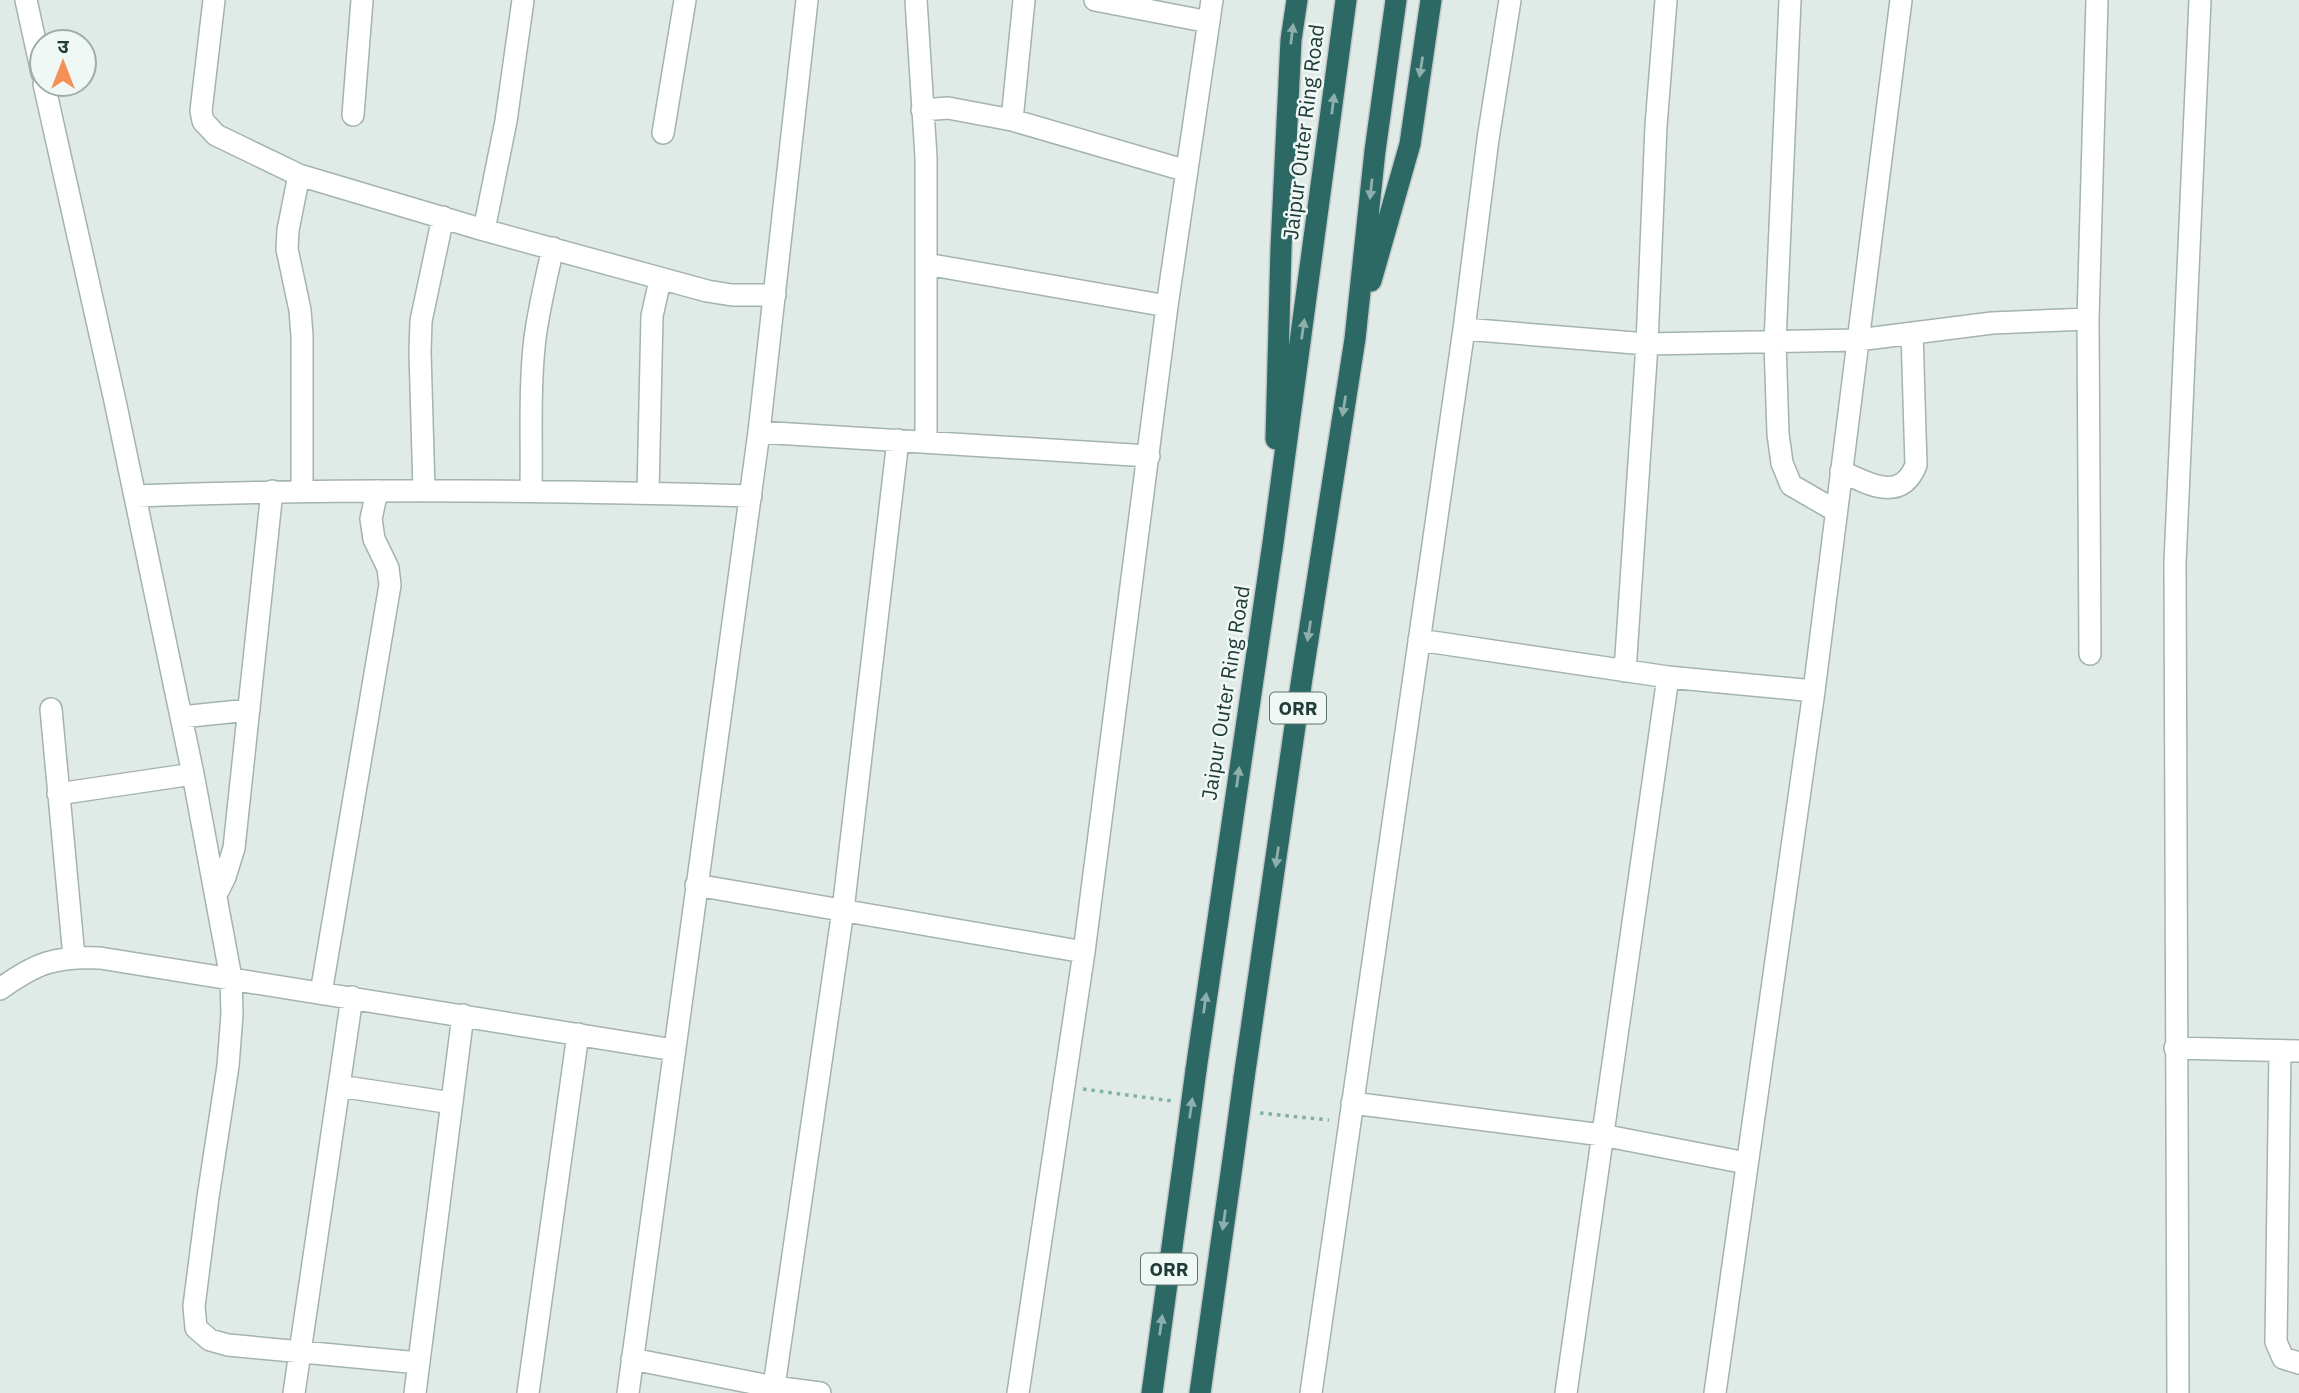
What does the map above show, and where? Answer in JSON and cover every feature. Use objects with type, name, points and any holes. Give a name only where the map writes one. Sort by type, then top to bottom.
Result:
[{"type":"highway","points":[[1273,542],[1280,248],[1291,40],[1297,0]]},
{"type":"highway","name":"Jaipur Outer Ring Road","points":[[1152,1393],[1273,542],[1346,0]]},
{"type":"highway","points":[[1355,339],[1375,151],[1396,0]]},
{"type":"highway","points":[[1355,339],[1410,144],[1431,0]]},
{"type":"highway","name":"ORR","points":[[1200,1393],[1302,678],[1355,339]]},
{"type":"street","points":[[26,0],[32,28]]},
{"type":"street","points":[[214,0],[201,111],[203,121],[216,135],[299,175],[484,230],[660,280],[732,295],[775,295]]},
{"type":"street","points":[[354,115],[362,0]]},
{"type":"street","points":[[484,230],[506,121],[523,0]]},
{"type":"street","points":[[663,133],[685,0]]},
{"type":"street","points":[[628,1393],[751,496],[807,0]]},
{"type":"street","points":[[916,0],[926,157],[926,442]]},
{"type":"street","points":[[1012,120],[1024,0]]},
{"type":"street","points":[[1095,0],[1209,22]]},
{"type":"street","points":[[1018,1393],[1084,952],[1150,456],[1167,306],[1212,0]]},
{"type":"street","points":[[1311,1393],[1464,329],[1488,139],[1510,0]]},
{"type":"street","points":[[1625,671],[1647,344],[1656,126],[1666,0]]},
{"type":"street","points":[[1790,0],[1775,342],[1777,434],[1782,463],[1791,485],[1836,511]]},
{"type":"street","points":[[1715,1393],[1814,691],[1901,0]]},
{"type":"street","points":[[2090,654],[2088,319],[2097,0]]},
{"type":"street","points":[[2178,1393],[2175,562],[2200,0]]},
{"type":"street","points":[[47,98],[135,496],[193,774],[231,978],[232,1014],[228,1066],[194,1306],[196,1328],[209,1340],[228,1345],[419,1363]]},
{"type":"street","points":[[922,110],[948,108],[1012,120],[1187,171]]},
{"type":"street","points":[[299,175],[287,249],[300,310],[302,336],[302,491]]},
{"type":"street","points":[[424,490],[421,321],[443,218]]},
{"type":"street","points":[[531,490],[535,341],[553,248]]},
{"type":"street","points":[[926,264],[1167,306]]},
{"type":"street","points":[[648,493],[650,344],[652,316],[660,280]]},
{"type":"street","points":[[1464,329],[1647,344],[1775,342],[1858,340],[1992,323],[2088,319]]},
{"type":"street","points":[[1841,471],[1873,486],[1897,488],[1910,479],[1916,465],[1912,333]]},
{"type":"street","points":[[759,432],[1150,456]]},
{"type":"street","points":[[774,1390],[843,910],[898,440]]},
{"type":"street","points":[[135,496],[272,491],[424,490],[751,496]]},
{"type":"street","points":[[215,895],[225,877],[234,848],[272,491]]},
{"type":"street","points":[[321,993],[390,585],[388,568],[374,539],[371,519],[377,491]]},
{"type":"street","points":[[1419,640],[1668,677],[1814,691]]},
{"type":"street","points":[[1566,1393],[1668,677]]},
{"type":"street","points":[[51,709],[74,957]]},
{"type":"street","points":[[181,717],[249,710]]},
{"type":"street","points":[[58,794],[193,774]]},
{"type":"street","points":[[696,885],[1084,952]]},
{"type":"street","points":[[0,989],[44,962],[74,957],[100,958],[674,1050]]},
{"type":"street","points":[[295,1393],[352,997]]},
{"type":"street","points":[[415,1393],[463,1015]]},
{"type":"street","points":[[528,1393],[578,1034]]},
{"type":"street","points":[[2175,1048],[2289,1051],[2276,1342],[2283,1358],[2299,1363]]},
{"type":"street","points":[[339,1086],[452,1103]]},
{"type":"street","points":[[1352,1103],[1602,1135],[1746,1163]]},
{"type":"street","points":[[632,1359],[774,1390],[820,1393]]}]
